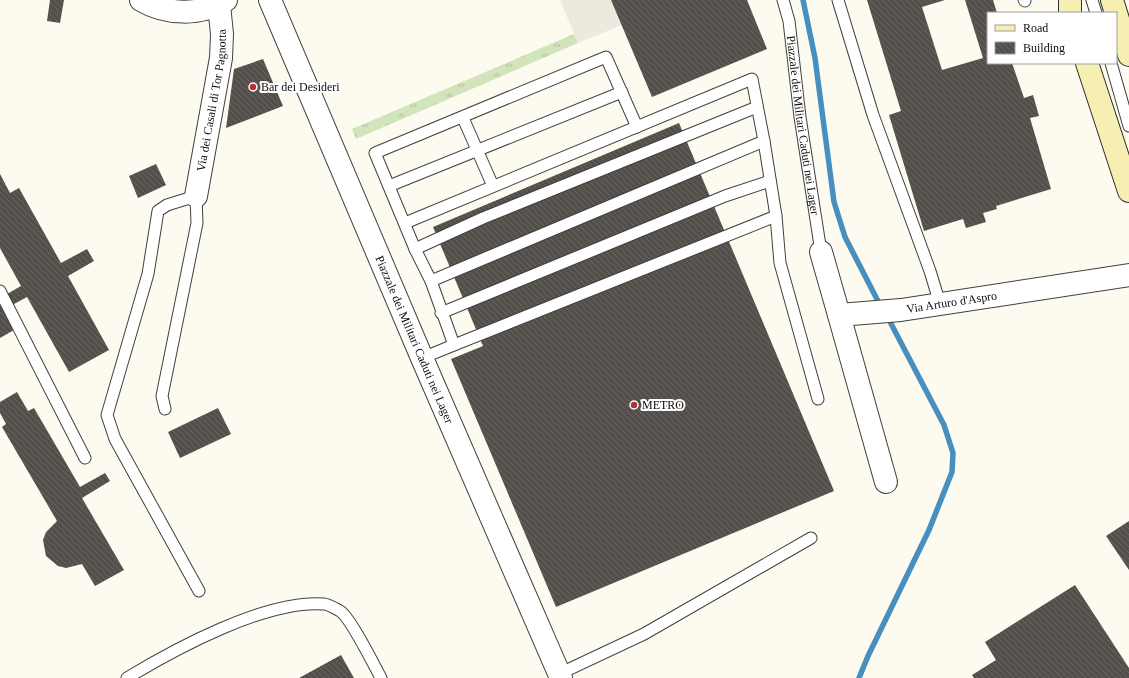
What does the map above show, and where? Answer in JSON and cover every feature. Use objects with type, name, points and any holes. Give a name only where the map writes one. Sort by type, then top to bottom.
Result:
[{"type":"street","points":[[141,0],[157,8],[180,12],[205,9],[222,2]]},
{"type":"street","name":"Piazzale dei Militari Caduti nei Lager","points":[[270,0],[422,358],[560,676]]},
{"type":"street","points":[[1112,0],[1114,12]]},
{"type":"street","name":"Via dei Casali di Tor Pagnotta","points":[[196,196],[221,58],[222,2]]},
{"type":"street","points":[[1117,25],[1123,55]]},
{"type":"street","points":[[1087,64],[1129,191]]},
{"type":"street","points":[[821,252],[886,482]]},
{"type":"street","name":"Via Arturo d'Aspro","points":[[839,315],[870,314],[1129,275]]},
{"type":"lane","name":"Piazzale dei Militari Caduti nei Lager","points":[[783,0],[789,21],[800,117],[821,252]]},
{"type":"lane","points":[[838,0],[872,115],[930,271],[940,304]]},
{"type":"lane","points":[[1076,6],[1093,12]]},
{"type":"lane","points":[[1123,55],[1129,126]]},
{"type":"lane","points":[[454,345],[441,313],[431,282],[415,249],[375,153],[463,118],[606,57],[637,127]]},
{"type":"lane","points":[[404,222],[752,79],[776,216],[780,263],[818,399]]},
{"type":"lane","points":[[390,186],[622,92]]},
{"type":"lane","points":[[415,249],[483,218],[757,107]]},
{"type":"lane","points":[[463,118],[493,186]]},
{"type":"lane","points":[[431,282],[764,141]]},
{"type":"lane","points":[[441,313],[718,199],[770,181]]},
{"type":"lane","points":[[165,409],[162,396],[197,223],[196,196],[167,205],[158,211],[148,274],[107,415],[115,439],[199,592]]},
{"type":"lane","points":[[422,358],[776,216]]},
{"type":"lane","points":[[0,291],[84,458]]},
{"type":"lane","points":[[560,676],[644,634],[811,538]]},
{"type":"lane","points":[[127,678],[161,658],[229,626],[282,607],[325,604],[342,612],[359,637],[381,678]]},
{"type":"green space","points":[[574,34],[578,43],[356,139],[352,129]]},
{"type":"shaded area","points":[[560,0],[611,0],[622,25],[578,43]]},
{"type":"building","points":[[50,0],[64,0],[60,23],[47,21]]},
{"type":"building","points":[[611,0],[747,0],[767,49],[652,97]]},
{"type":"building","points":[[867,0],[945,0],[922,7],[942,70],[983,58],[965,0],[993,0],[997,12],[987,12],[987,64],[1012,64],[1024,98],[1033,95],[1039,116],[1030,118],[1051,189],[996,206],[997,209],[983,213],[986,222],[966,228],[963,219],[924,231],[889,115],[901,111]]},
{"type":"building","name":"Bar dei Desideri","points":[[263,59],[283,106],[226,128],[234,69]]},
{"type":"building","name":"METRO","points":[[679,123],[834,491],[556,607],[451,359],[483,346],[433,227]]},
{"type":"building","points":[[156,164],[166,185],[138,198],[129,176]]},
{"type":"building","points":[[0,174],[10,193],[19,188],[61,263],[87,249],[94,261],[68,276],[109,350],[69,372],[27,297],[3,310],[14,330],[0,338],[0,298],[21,286],[0,248]]},
{"type":"building","points":[[17,392],[28,411],[34,408],[80,487],[105,473],[110,481],[82,498],[124,570],[95,586],[82,564],[66,568],[58,566],[46,556],[43,540],[46,532],[57,521],[2,427],[6,424],[0,413],[0,402]]},
{"type":"building","points":[[218,408],[231,434],[180,458],[168,432]]},
{"type":"building","points":[[1129,521],[1129,570],[1106,536]]},
{"type":"building","points":[[1075,585],[1129,668],[1129,678],[974,678],[972,675],[996,660],[985,642]]},
{"type":"building","points":[[341,655],[354,678],[299,678]]},
{"type":"waterway","points":[[803,0],[815,58],[834,202],[845,237],[881,307]]},
{"type":"waterway","points":[[859,678],[868,656],[929,530],[952,472],[953,453],[944,425],[887,316]]},
{"type":"place","name":"Bar dei Desideri","points":[[253,87]]},
{"type":"place","name":"METRO","points":[[634,405]]}]
